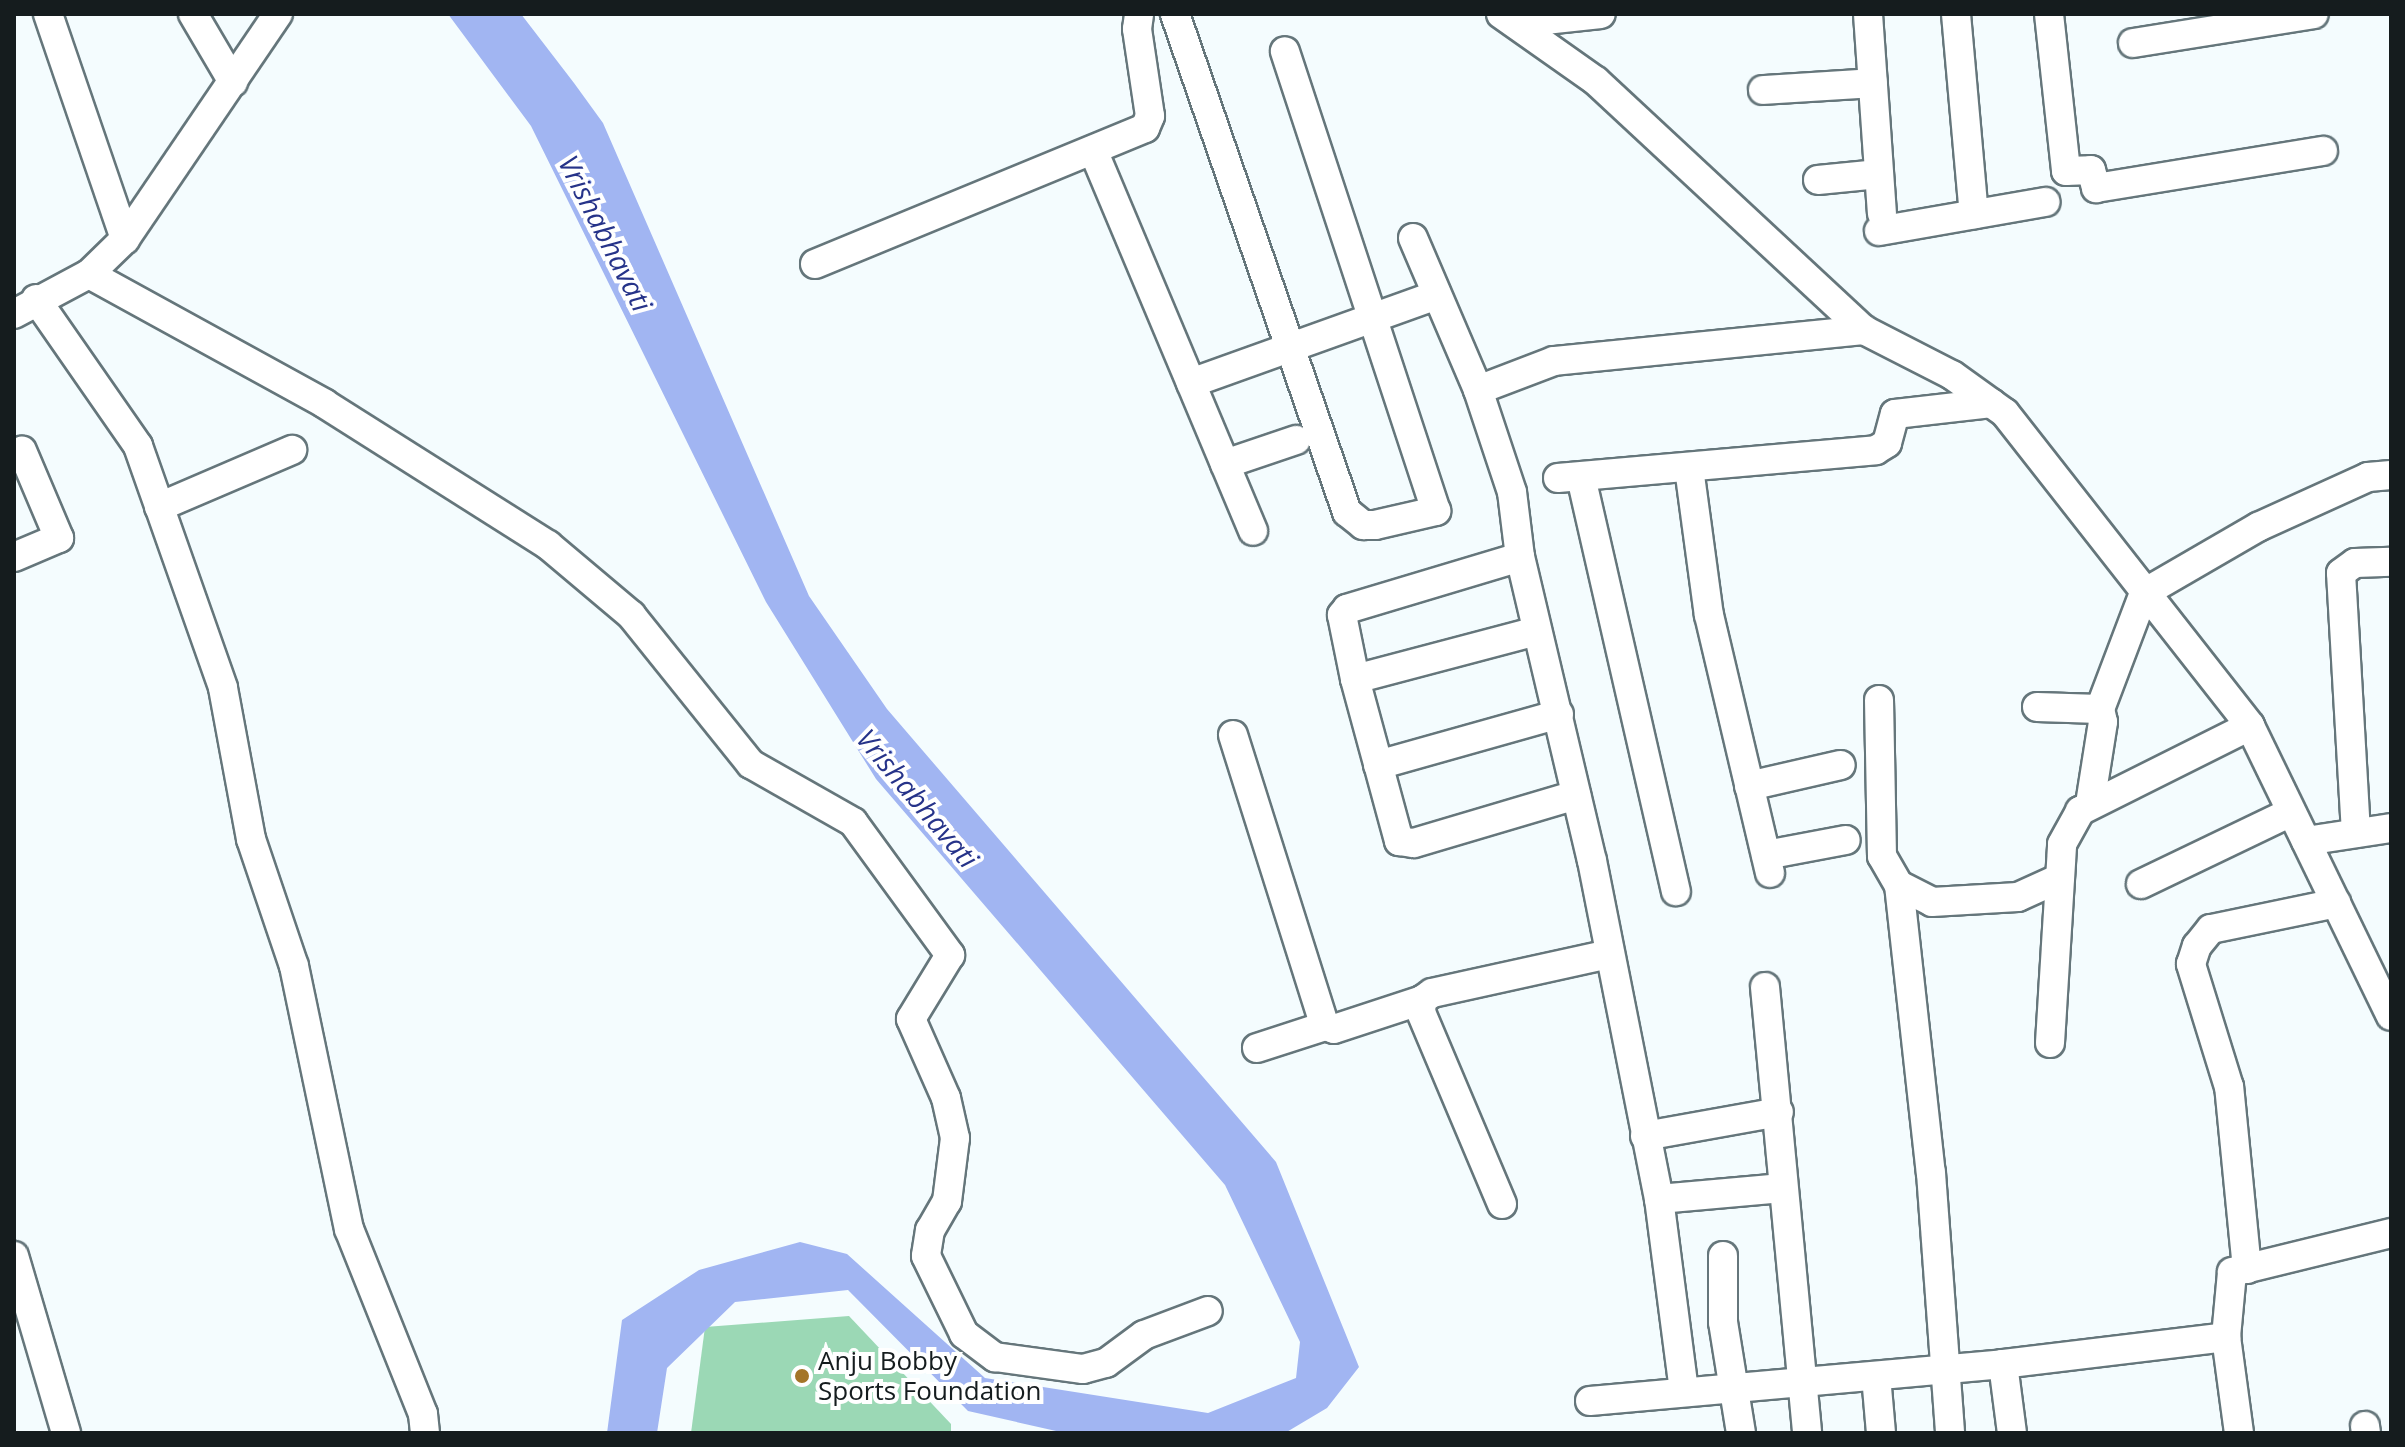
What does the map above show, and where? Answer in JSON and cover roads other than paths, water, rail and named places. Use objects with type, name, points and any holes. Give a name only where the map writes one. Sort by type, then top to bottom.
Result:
[{"type":"street","points":[[48,14],[125,239]]},
{"type":"street","points":[[193,14],[233,82]]},
{"type":"street","points":[[278,14],[125,239],[89,274],[25,307],[131,433],[196,611],[223,688],[251,839],[294,966],[349,1229],[423,1414],[425,1433]]},
{"type":"street","points":[[815,264],[1139,131],[1148,121],[1137,29],[1139,14]]},
{"type":"street","points":[[1175,14],[1289,351],[1352,520],[1375,525],[1436,511],[1285,51]]},
{"type":"street","points":[[1502,14],[1601,14]]},
{"type":"street","points":[[1502,14],[1596,81],[1864,330],[1952,375],[2005,413],[2250,726],[2391,1016]]},
{"type":"street","points":[[1868,14],[1880,222],[1974,214],[2045,202]]},
{"type":"street","points":[[1956,14],[1974,214]]},
{"type":"street","points":[[2049,14],[2066,171],[2091,170],[2096,188],[2323,151]]},
{"type":"street","points":[[2133,43],[2314,14]]},
{"type":"street","points":[[1763,90],[1873,83]]},
{"type":"street","points":[[1093,150],[1253,531]]},
{"type":"street","points":[[1818,180],[1879,174]]},
{"type":"street","points":[[1413,238],[1478,390],[1512,492],[1520,557],[1559,714],[1659,1199],[1684,1391]]},
{"type":"street","points":[[89,274],[325,404],[548,545],[631,615],[751,764],[853,822],[950,955],[911,1019],[946,1098],[955,1138],[947,1201],[930,1230],[926,1256],[964,1334],[995,1357],[1083,1369],[1106,1363],[1144,1335],[1208,1311]]},
{"type":"street","points":[[1191,383],[1289,351],[1437,295]]},
{"type":"street","points":[[1478,390],[1554,361],[1864,330]]},
{"type":"street","points":[[1676,891],[1570,478],[1876,450],[1887,443],[1895,414],[1991,403]]},
{"type":"street","points":[[1225,464],[1296,440]]},
{"type":"street","points":[[159,507],[292,450]]},
{"type":"street","points":[[16,552],[59,538],[22,451]]},
{"type":"street","points":[[1689,468],[1709,615],[1768,864],[1846,840]]},
{"type":"street","points":[[2090,804],[2103,722],[2100,709],[2144,593],[2258,527],[2368,477],[2391,475]]},
{"type":"street","points":[[1520,557],[1347,609],[1342,615],[1355,679],[1394,833],[1407,843],[1576,795]]},
{"type":"street","points":[[2356,833],[2341,573],[2355,563],[2391,562]]},
{"type":"street","points":[[1355,679],[1537,631]]},
{"type":"street","points":[[1879,700],[1882,856],[1899,885],[1931,1173],[1950,1433]]},
{"type":"street","points":[[2037,707],[2100,709]]},
{"type":"street","points":[[1378,765],[1559,714]]},
{"type":"street","points":[[2050,1043],[2065,836],[2090,804],[2250,726]]},
{"type":"street","points":[[1233,735],[1325,1026]]},
{"type":"street","points":[[1749,786],[1841,765]]},
{"type":"street","points":[[2141,884],[2291,812]]},
{"type":"street","points":[[2306,841],[2391,828]]},
{"type":"street","points":[[1899,885],[1932,902],[2018,897],[2060,878]]},
{"type":"street","points":[[2247,1269],[2229,1087],[2191,964],[2197,946],[2211,929],[2336,903]]},
{"type":"street","points":[[1257,1048],[1325,1026],[1334,1029],[1422,1000],[1432,993],[1610,954]]},
{"type":"street","points":[[1765,987],[1807,1433]]},
{"type":"street","points":[[1422,1000],[1421,1012],[1502,1204]]},
{"type":"street","points":[[1645,1136],[1779,1112]]},
{"type":"street","points":[[1659,1199],[1783,1188]]},
{"type":"street","points":[[2239,1433],[2226,1337],[2232,1272],[2391,1233]]},
{"type":"street","points":[[14,1256],[23,1324],[66,1433]]},
{"type":"street","points":[[1723,1256],[1723,1322],[1737,1390],[1741,1433]]},
{"type":"street","points":[[1590,1401],[2003,1364],[2226,1337]]},
{"type":"street","points":[[2003,1364],[2012,1433]]},
{"type":"street","points":[[1876,1376],[1881,1433]]},
{"type":"water","name":"Vrishabhavati","points":[[448,14],[521,14],[603,123],[809,596],[887,709],[1276,1162],[1359,1367],[1327,1408],[1285,1433],[1065,1433],[968,1411],[848,1290],[735,1302],[667,1368],[657,1433],[607,1433],[622,1320],[699,1270],[800,1242],[847,1254],[985,1378],[1208,1413],[1296,1378],[1300,1342],[1225,1185],[876,779],[766,602],[531,126]]},
{"type":"place","name":"Anju Bobby Sports Foundation","points":[[802,1376]]}]
